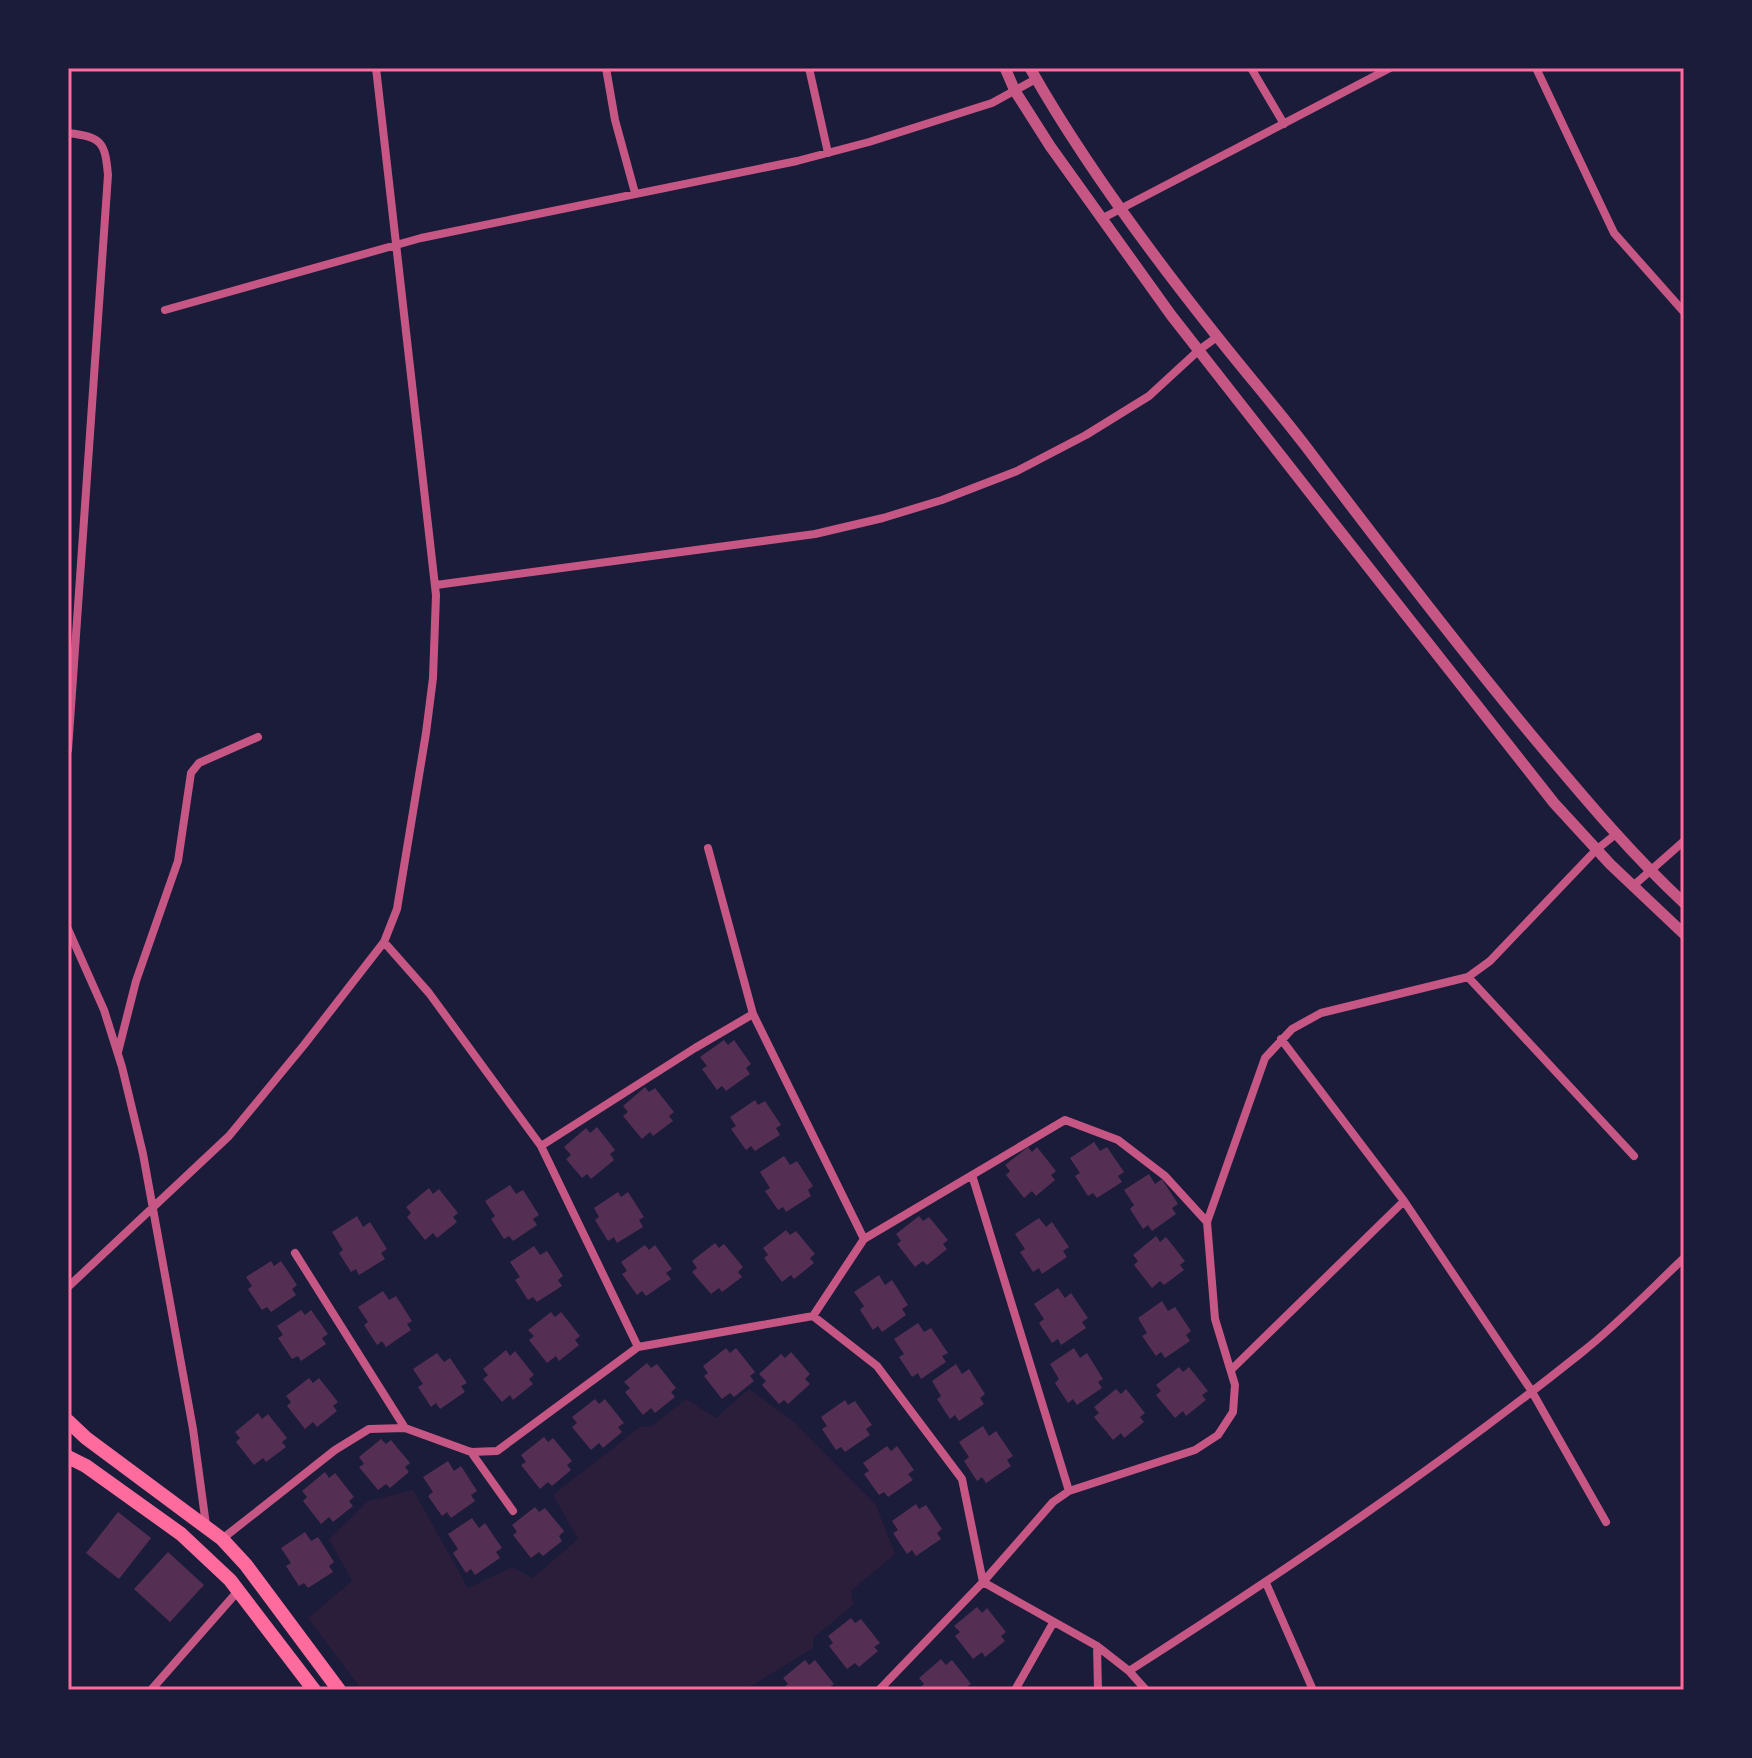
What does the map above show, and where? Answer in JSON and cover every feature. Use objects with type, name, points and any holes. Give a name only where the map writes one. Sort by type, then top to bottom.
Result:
[{"type":"highway","points":[[68,1421],[222,1539],[246,1565],[339,1690]]},
{"type":"highway","points":[[68,1457],[86,1466],[181,1534],[230,1580],[314,1690]]},
{"type":"street","points":[[68,1287],[229,1136],[384,942],[397,909],[433,678],[436,585],[376,68]]},
{"type":"street","points":[[606,68],[615,120],[635,193]]},
{"type":"street","points":[[809,68],[828,153]]},
{"type":"street","points":[[1005,68],[1015,91],[1050,146],[1171,315],[1535,778],[1596,850],[1684,934]]},
{"type":"street","points":[[1251,68],[1284,124]]},
{"type":"street","points":[[1103,218],[1390,68]]},
{"type":"street","points":[[1536,68],[1614,233],[1684,312]]},
{"type":"street","points":[[165,310],[397,245],[828,153],[992,103],[1015,91],[1033,73],[1074,141],[1149,249],[1419,595],[1616,834],[1684,903]]},
{"type":"street","points":[[68,133],[89,135],[101,142],[106,153],[108,175],[68,750]]},
{"type":"street","points":[[436,585],[815,534],[942,500],[1017,471],[1086,435],[1149,396],[1217,337]]},
{"type":"street","points":[[117,1052],[136,981],[178,861],[191,773],[199,763],[258,737]]},
{"type":"street","points":[[879,1690],[983,1582],[1053,1502],[1069,1491],[1098,1480],[1165,1462],[1195,1450],[1218,1435],[1233,1412],[1235,1385],[1215,1319],[1207,1222],[1265,1058],[1281,1039],[1321,1013],[1468,977],[1490,961],[1596,850],[1616,834]]},
{"type":"street","points":[[1633,886],[1684,841]]},
{"type":"street","points":[[708,848],[753,1014],[864,1239]]},
{"type":"street","points":[[68,929],[104,1010],[154,1205],[193,1429],[206,1525]]},
{"type":"street","points":[[384,942],[429,993],[541,1146],[638,1347]]},
{"type":"street","points":[[1468,977],[1634,1156]]},
{"type":"street","points":[[541,1146],[753,1014]]},
{"type":"street","points":[[1281,1039],[1404,1201],[1531,1390],[1606,1522]]},
{"type":"street","points":[[222,1539],[335,1450],[369,1429],[405,1428],[471,1452],[497,1451],[638,1347],[813,1316],[864,1239],[1065,1120],[1118,1140],[1165,1176],[1207,1222]]},
{"type":"street","points":[[972,1175],[1069,1491]]},
{"type":"street","points":[[1231,1370],[1404,1201]]},
{"type":"street","points":[[295,1253],[405,1428]]},
{"type":"street","points":[[1129,1671],[1266,1583],[1409,1485],[1583,1352],[1684,1258]]},
{"type":"street","points":[[813,1316],[877,1366],[962,1479],[983,1582],[1097,1646],[1129,1671],[1146,1690]]},
{"type":"street","points":[[471,1452],[513,1511]]},
{"type":"street","points":[[1266,1583],[1313,1690]]},
{"type":"street","points":[[151,1690],[238,1591]]},
{"type":"street","points":[[1015,1690],[1053,1623]]},
{"type":"street","points":[[1097,1646],[1098,1690]]},
{"type":"shaded area","points":[[749,1389],[794,1422],[876,1505],[895,1554],[851,1591],[853,1605],[813,1638],[813,1648],[745,1690],[362,1690],[308,1618],[352,1581],[329,1539],[368,1501],[413,1490],[468,1588],[512,1567],[533,1578],[578,1539],[553,1495],[640,1427],[652,1426],[686,1399],[716,1418]]},
{"type":"building","points":[[724,1040],[728,1045],[734,1040],[751,1064],[746,1068],[750,1074],[726,1091],[722,1086],[717,1090],[702,1069],[707,1066],[700,1057]]},
{"type":"building","points":[[645,1087],[649,1092],[655,1088],[674,1112],[669,1116],[673,1121],[653,1136],[650,1132],[642,1139],[623,1116],[628,1112],[623,1106]]},
{"type":"building","points":[[755,1100],[758,1105],[765,1101],[781,1125],[776,1128],[780,1135],[755,1151],[751,1146],[746,1150],[731,1129],[736,1126],[730,1117]]},
{"type":"building","points":[[597,1127],[615,1150],[610,1154],[614,1160],[591,1179],[587,1174],[582,1178],[566,1159],[571,1155],[564,1147],[586,1128],[590,1133]]},
{"type":"building","points":[[1094,1142],[1100,1151],[1107,1147],[1124,1172],[1118,1176],[1122,1182],[1097,1198],[1093,1193],[1088,1196],[1075,1176],[1080,1173],[1070,1158]]},
{"type":"building","points":[[1028,1147],[1032,1152],[1037,1147],[1056,1171],[1051,1175],[1055,1180],[1036,1196],[1032,1191],[1024,1198],[1006,1175],[1010,1171],[1005,1165]]},
{"type":"building","points":[[784,1156],[790,1165],[797,1161],[813,1186],[808,1190],[811,1196],[786,1212],[783,1207],[778,1210],[765,1191],[770,1188],[760,1172]]},
{"type":"building","points":[[1149,1174],[1155,1184],[1162,1179],[1178,1204],[1172,1208],[1176,1214],[1152,1231],[1148,1225],[1143,1229],[1130,1209],[1134,1205],[1124,1190]]},
{"type":"building","points":[[510,1185],[516,1194],[523,1190],[539,1215],[533,1219],[537,1225],[513,1241],[509,1236],[504,1239],[491,1219],[495,1216],[485,1201]]},
{"type":"building","points":[[429,1188],[433,1194],[439,1189],[458,1213],[453,1217],[457,1222],[437,1238],[433,1233],[425,1240],[407,1217],[411,1213],[406,1207]]},
{"type":"building","points":[[618,1192],[621,1197],[628,1192],[644,1217],[639,1220],[643,1227],[617,1243],[614,1237],[608,1241],[595,1220],[599,1217],[594,1208]]},
{"type":"building","points":[[357,1216],[363,1227],[370,1222],[387,1249],[381,1253],[385,1259],[359,1275],[356,1269],[351,1272],[339,1253],[343,1250],[332,1232]]},
{"type":"building","points":[[919,1216],[923,1221],[929,1217],[948,1240],[943,1244],[947,1249],[927,1265],[923,1261],[915,1267],[897,1244],[901,1241],[896,1234]]},
{"type":"building","points":[[1039,1218],[1046,1227],[1052,1222],[1069,1247],[1063,1251],[1067,1257],[1042,1274],[1039,1268],[1033,1272],[1020,1252],[1025,1249],[1015,1234]]},
{"type":"building","points":[[786,1230],[790,1235],[796,1231],[815,1254],[810,1258],[814,1263],[794,1279],[791,1275],[782,1282],[764,1258],[768,1255],[763,1248]]},
{"type":"building","points":[[1156,1236],[1160,1242],[1166,1237],[1185,1261],[1180,1265],[1184,1270],[1164,1285],[1160,1281],[1152,1288],[1134,1265],[1138,1261],[1133,1255]]},
{"type":"building","points":[[715,1243],[719,1248],[724,1244],[743,1267],[738,1272],[742,1277],[722,1292],[719,1288],[711,1294],[692,1272],[697,1268],[692,1261]]},
{"type":"building","points":[[645,1245],[649,1250],[655,1245],[672,1269],[666,1273],[671,1279],[646,1296],[642,1291],[637,1295],[622,1274],[627,1271],[621,1262]]},
{"type":"building","points":[[534,1246],[540,1255],[547,1251],[563,1276],[558,1280],[562,1286],[537,1302],[533,1297],[528,1300],[515,1280],[520,1277],[510,1262]]},
{"type":"building","points":[[271,1261],[274,1266],[281,1261],[297,1285],[292,1289],[296,1295],[271,1312],[267,1307],[262,1310],[248,1289],[252,1286],[246,1277]]},
{"type":"building","points":[[879,1275],[885,1285],[892,1280],[908,1305],[902,1309],[906,1315],[882,1332],[878,1326],[873,1330],[860,1310],[864,1306],[854,1292]]},
{"type":"building","points":[[1058,1288],[1065,1298],[1071,1293],[1088,1318],[1082,1322],[1086,1328],[1061,1345],[1058,1339],[1052,1343],[1039,1323],[1044,1319],[1034,1304]]},
{"type":"building","points":[[383,1291],[389,1300],[396,1296],[412,1321],[407,1324],[411,1330],[386,1347],[382,1341],[377,1345],[364,1325],[368,1322],[358,1307]]},
{"type":"building","points":[[1162,1301],[1168,1311],[1175,1307],[1191,1331],[1186,1335],[1190,1341],[1165,1358],[1161,1352],[1156,1356],[1142,1336],[1147,1333],[1138,1318]]},
{"type":"building","points":[[301,1310],[305,1315],[311,1310],[328,1334],[322,1338],[326,1344],[301,1361],[298,1356],[292,1359],[278,1338],[283,1335],[277,1326]]},
{"type":"building","points":[[551,1312],[555,1317],[561,1312],[580,1336],[575,1340],[579,1345],[559,1361],[556,1356],[547,1363],[529,1340],[534,1336],[528,1330]]},
{"type":"building","points":[[918,1323],[924,1332],[931,1328],[948,1353],[942,1356],[946,1362],[921,1379],[918,1373],[912,1377],[899,1357],[904,1354],[894,1339]]},
{"type":"building","points":[[726,1348],[730,1353],[736,1348],[755,1372],[750,1376],[754,1381],[734,1397],[730,1393],[722,1399],[704,1376],[708,1373],[703,1366]]},
{"type":"building","points":[[1074,1348],[1080,1358],[1087,1353],[1103,1379],[1098,1382],[1102,1388],[1077,1405],[1073,1399],[1068,1403],[1055,1383],[1059,1379],[1050,1364]]},
{"type":"building","points":[[506,1350],[510,1356],[515,1351],[534,1375],[529,1379],[533,1384],[513,1400],[510,1395],[502,1402],[483,1379],[488,1375],[483,1369]]},
{"type":"building","points":[[791,1352],[810,1374],[805,1379],[810,1384],[788,1404],[784,1400],[779,1404],[762,1385],[766,1381],[759,1374],[781,1354],[785,1358]]},
{"type":"building","points":[[437,1353],[444,1362],[450,1358],[467,1383],[461,1386],[465,1392],[440,1409],[436,1403],[431,1407],[418,1387],[423,1384],[413,1369]]},
{"type":"building","points":[[647,1363],[651,1368],[657,1364],[676,1388],[671,1392],[675,1397],[655,1413],[651,1408],[643,1415],[625,1392],[630,1388],[624,1382]]},
{"type":"building","points":[[956,1364],[962,1374],[969,1369],[985,1394],[980,1398],[984,1404],[959,1421],[955,1415],[950,1419],[937,1399],[941,1396],[932,1381]]},
{"type":"building","points":[[1179,1367],[1183,1372],[1189,1367],[1208,1391],[1202,1395],[1206,1400],[1186,1416],[1183,1411],[1175,1418],[1156,1395],[1161,1391],[1156,1385]]},
{"type":"building","points":[[309,1378],[313,1383],[319,1378],[338,1402],[333,1406],[337,1411],[317,1427],[313,1422],[305,1429],[287,1406],[291,1402],[286,1396]]},
{"type":"building","points":[[1116,1389],[1121,1394],[1126,1389],[1145,1413],[1140,1417],[1144,1422],[1124,1438],[1121,1433],[1113,1440],[1094,1417],[1099,1413],[1094,1407]]},
{"type":"building","points":[[595,1399],[599,1404],[605,1399],[624,1423],[618,1427],[622,1432],[603,1448],[599,1443],[591,1450],[572,1427],[577,1423],[572,1417]]},
{"type":"building","points":[[845,1400],[848,1405],[855,1401],[872,1425],[866,1429],[870,1435],[845,1452],[841,1447],[836,1450],[822,1429],[827,1426],[821,1417]]},
{"type":"building","points":[[258,1413],[262,1419],[268,1414],[287,1438],[282,1442],[286,1447],[266,1462],[263,1458],[254,1465],[236,1442],[240,1438],[235,1432]]},
{"type":"building","points":[[983,1426],[989,1436],[996,1431],[1013,1456],[1007,1460],[1011,1466],[986,1483],[982,1477],[977,1481],[964,1461],[969,1457],[959,1442]]},
{"type":"building","points":[[544,1437],[548,1442],[553,1438],[572,1461],[567,1465],[571,1470],[552,1486],[548,1482],[540,1489],[521,1465],[526,1462],[521,1455]]},
{"type":"building","points":[[381,1439],[386,1444],[391,1440],[410,1463],[405,1467],[409,1472],[390,1488],[386,1484],[378,1490],[359,1467],[364,1464],[359,1457]]},
{"type":"building","points":[[887,1446],[891,1451],[897,1446],[914,1470],[908,1474],[913,1480],[888,1497],[884,1492],[879,1495],[864,1474],[869,1471],[863,1463]]},
{"type":"building","points":[[448,1461],[454,1471],[461,1466],[477,1491],[471,1495],[475,1501],[451,1518],[447,1512],[442,1516],[428,1496],[433,1492],[423,1477]]},
{"type":"building","points":[[325,1472],[329,1478],[335,1473],[354,1497],[349,1501],[353,1506],[333,1522],[329,1517],[321,1524],[303,1501],[307,1497],[302,1491]]},
{"type":"building","points":[[916,1504],[919,1509],[926,1505],[942,1529],[937,1533],[941,1539],[916,1556],[912,1550],[907,1554],[893,1533],[898,1530],[892,1521]]},
{"type":"building","points":[[535,1507],[539,1512],[545,1508],[564,1531],[559,1536],[562,1541],[543,1556],[539,1552],[531,1558],[513,1535],[517,1532],[512,1525]]},
{"type":"building","points":[[118,1512],[151,1538],[119,1579],[86,1553]]},
{"type":"building","points":[[472,1518],[479,1528],[485,1523],[502,1548],[496,1552],[500,1558],[475,1575],[471,1569],[466,1573],[453,1553],[458,1549],[448,1534]]},
{"type":"building","points":[[305,1532],[311,1541],[318,1537],[334,1562],[329,1566],[333,1572],[308,1588],[304,1583],[299,1586],[286,1566],[291,1563],[281,1548]]},
{"type":"building","points":[[168,1552],[204,1585],[170,1622],[134,1589]]},
{"type":"building","points":[[977,1607],[982,1613],[987,1608],[1006,1632],[1001,1636],[1005,1641],[985,1657],[982,1652],[973,1659],[955,1636],[960,1632],[954,1626]]},
{"type":"building","points":[[851,1618],[855,1623],[861,1619],[880,1643],[874,1647],[878,1651],[859,1667],[855,1663],[847,1669],[829,1646],[833,1643],[828,1636]]},
{"type":"building","points":[[941,1659],[946,1665],[952,1660],[971,1684],[965,1688],[967,1690],[921,1690],[924,1684],[919,1678]]},
{"type":"building","points":[[805,1660],[809,1665],[815,1660],[834,1684],[830,1690],[783,1688],[788,1684],[783,1678]]}]
